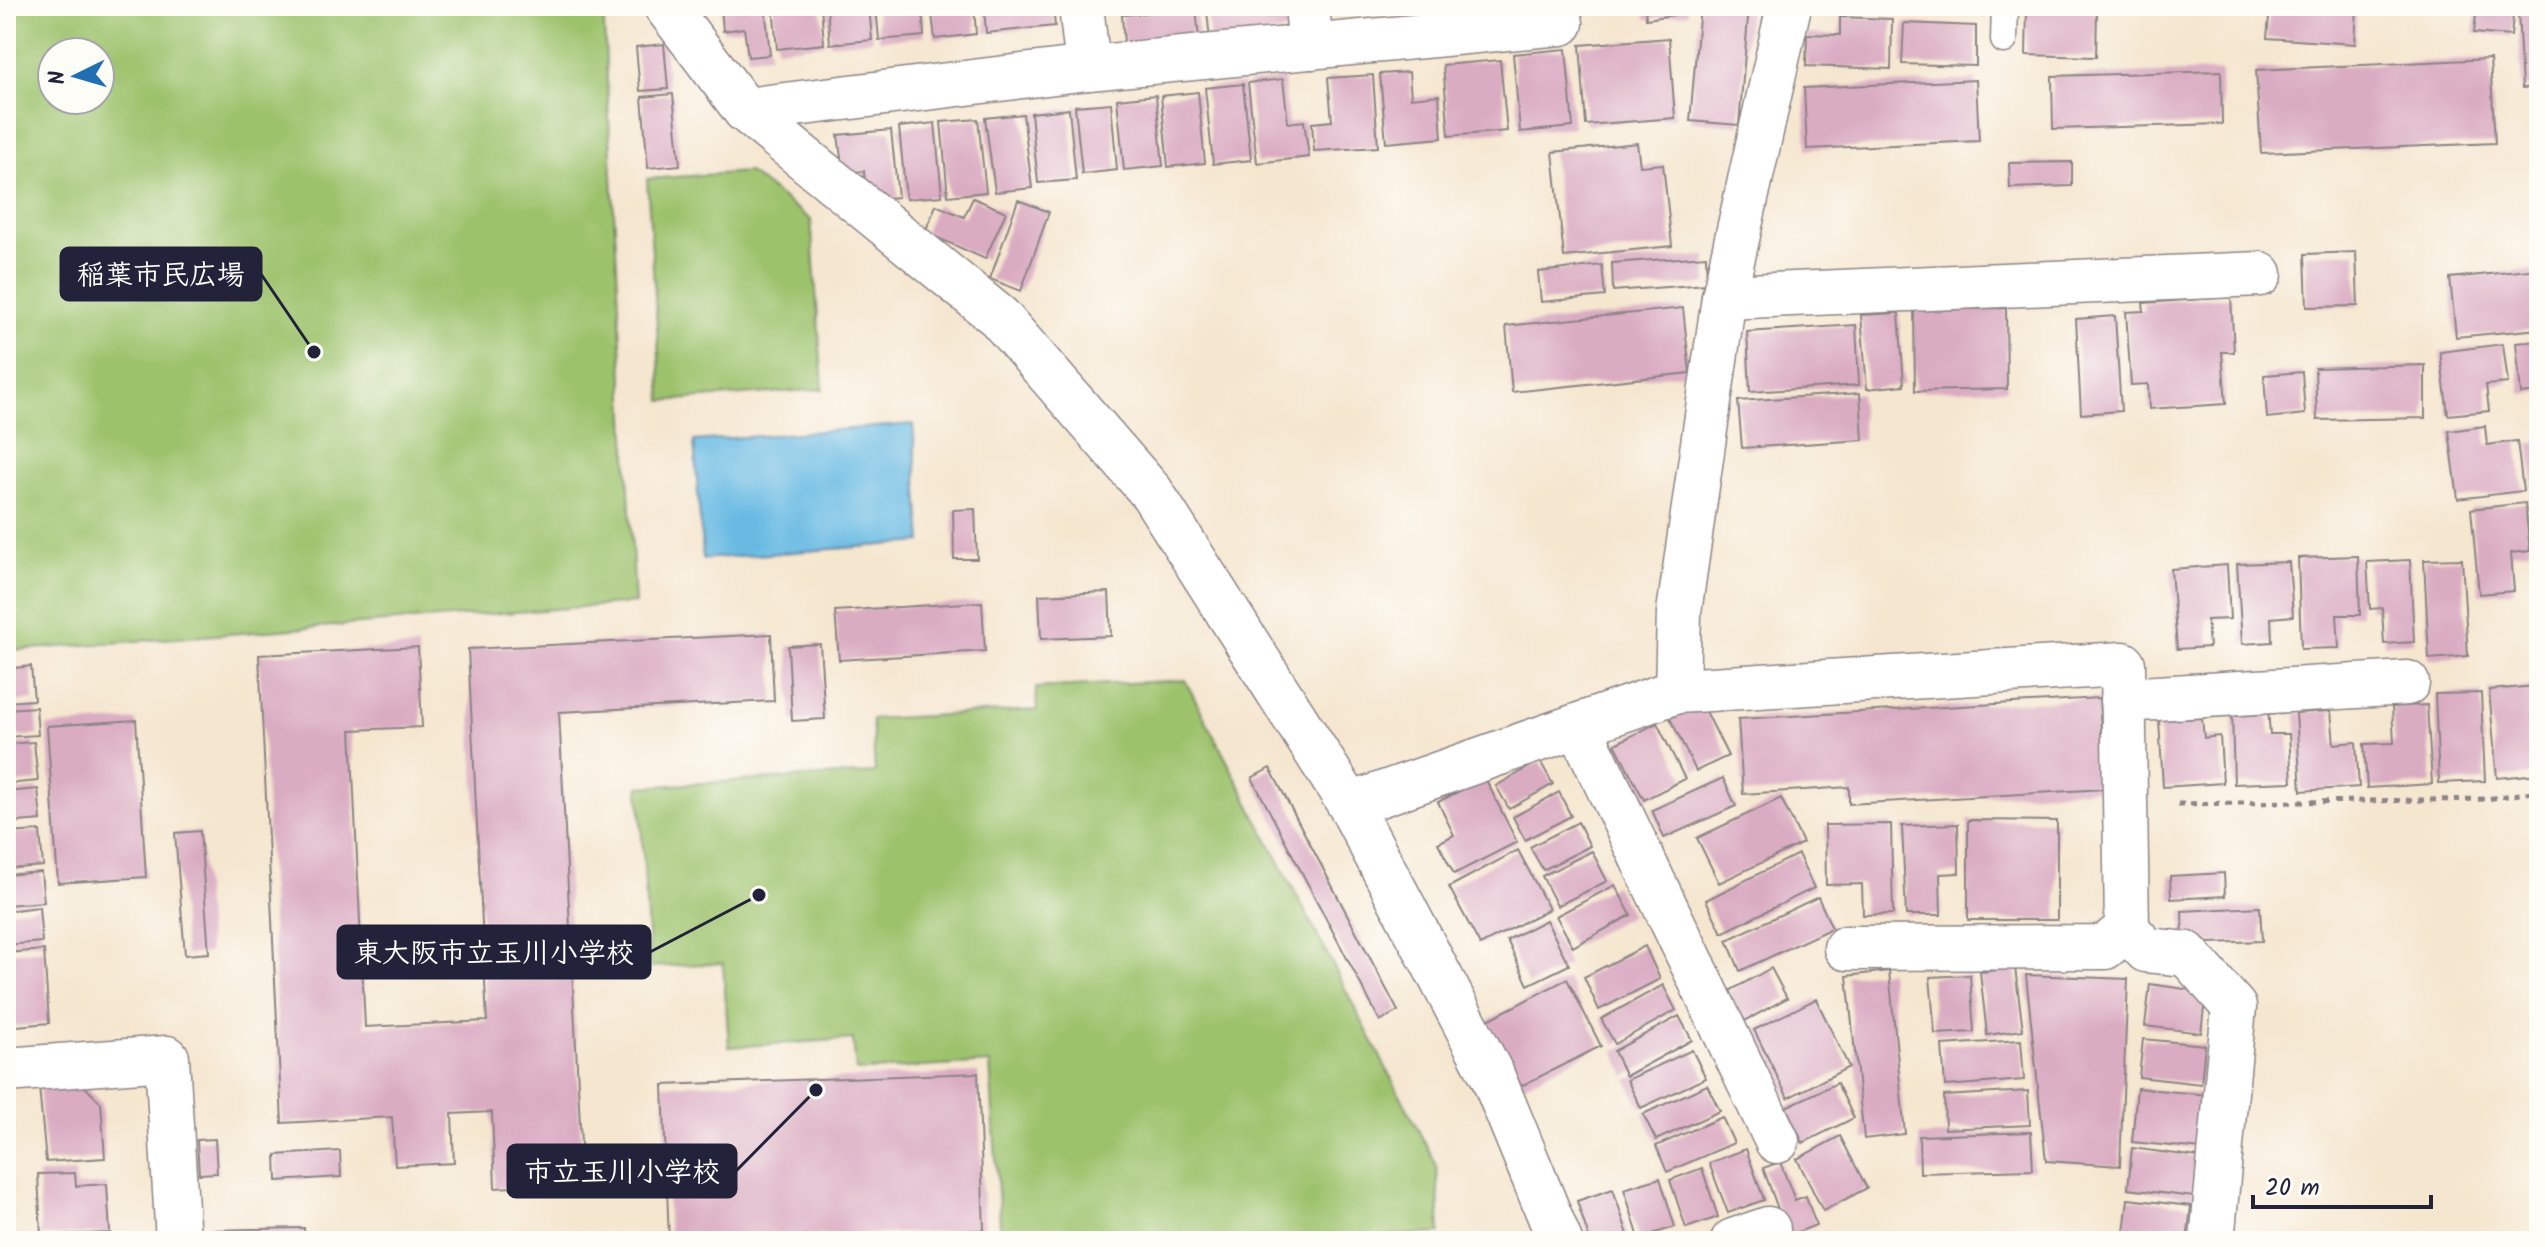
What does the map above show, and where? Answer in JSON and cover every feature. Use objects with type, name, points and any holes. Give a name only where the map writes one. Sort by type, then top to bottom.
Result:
[{"type":"street","points":[[666,6],[745,110],[999,317],[1152,493],[1350,805],[1492,1075],[1560,1241]]},
{"type":"street","points":[[1081,6],[1088,68]]},
{"type":"street","points":[[1677,691],[1679,612],[1724,297],[1789,6]]},
{"type":"street","points":[[745,110],[1088,68],[1309,27],[1561,23]]},
{"type":"street","points":[[1724,297],[2260,274]]},
{"type":"street","points":[[1350,805],[1677,691],[2123,664],[2127,929],[2146,950],[2187,954],[2234,1007],[2212,1241]]},
{"type":"street","points":[[2123,700],[2407,683]]},
{"type":"street","points":[[1579,726],[1777,1141]]},
{"type":"street","points":[[1846,948],[2105,947],[2127,929]]},
{"type":"street","points":[[6,1070],[167,1058],[178,1241]]},
{"type":"lane","points":[[2004,40],[2005,6]]},
{"type":"path","points":[[2125,806],[2487,799],[2539,791]]},
{"type":"green space","points":[[6,6],[603,6],[635,603],[6,651]]},
{"type":"green space","points":[[748,172],[811,220],[823,389],[662,401],[647,179]]},
{"type":"green space","points":[[1185,680],[1437,1166],[1440,1233],[1297,1241],[1001,1241],[990,1063],[856,1071],[853,1039],[729,1047],[723,963],[650,967],[639,787],[875,773],[872,719],[1037,710],[1036,688]]},
{"type":"water","points":[[913,424],[922,542],[703,559],[694,441]]},
{"type":"building","points":[[721,6],[765,6],[770,55],[748,57],[744,28],[723,31]]},
{"type":"building","points":[[773,6],[821,6],[824,44],[777,49]]},
{"type":"building","points":[[827,6],[869,6],[872,40],[830,44]]},
{"type":"building","points":[[876,6],[922,6],[924,36],[879,40]]},
{"type":"building","points":[[931,6],[974,6],[976,34],[935,39]]},
{"type":"building","points":[[984,6],[1053,6],[1055,26],[986,33]]},
{"type":"building","points":[[1117,6],[1148,6],[1148,8],[1117,11]]},
{"type":"building","points":[[1285,6],[1288,31],[1210,40],[1207,11]]},
{"type":"building","points":[[1645,6],[1688,6],[1688,13],[1646,19]]},
{"type":"building","points":[[1700,6],[1749,6],[1739,125],[1690,121]]},
{"type":"building","points":[[1825,6],[1891,6],[1891,10],[1825,10]]},
{"type":"building","points":[[1901,6],[1984,6],[1984,16],[1901,12]]},
{"type":"building","points":[[2270,6],[2357,6],[2355,44],[2267,38]]},
{"type":"building","points":[[2477,6],[2514,6],[2511,36],[2474,33]]},
{"type":"building","points":[[2027,8],[2097,10],[2096,57],[2026,55]]},
{"type":"building","points":[[1196,9],[1199,39],[1124,45],[1122,15]]},
{"type":"building","points":[[2539,10],[2539,87],[2522,88],[2518,11]]},
{"type":"building","points":[[1840,17],[1892,19],[1891,69],[1806,66],[1807,34],[1840,35]]},
{"type":"building","points":[[1904,23],[1976,26],[1976,66],[1902,64]]},
{"type":"building","points":[[1669,38],[1675,118],[1586,125],[1580,45]]},
{"type":"building","points":[[664,44],[668,89],[640,91],[636,47]]},
{"type":"building","points":[[1566,49],[1573,127],[1520,132],[1513,54]]},
{"type":"building","points":[[2490,59],[2495,143],[2261,153],[2256,70]]},
{"type":"building","points":[[1500,60],[1507,131],[1449,136],[1443,65]]},
{"type":"building","points":[[2221,71],[2222,124],[2053,129],[2052,76]]},
{"type":"building","points":[[1409,72],[1411,98],[1439,95],[1442,138],[1386,143],[1380,74]]},
{"type":"building","points":[[1373,75],[1378,147],[1314,151],[1312,123],[1332,121],[1328,78]]},
{"type":"building","points":[[1283,79],[1288,123],[1304,121],[1309,157],[1257,163],[1248,83]]},
{"type":"building","points":[[1976,80],[1979,141],[1807,149],[1804,88]]},
{"type":"building","points":[[1243,84],[1251,160],[1213,164],[1205,88]]},
{"type":"building","points":[[1198,92],[1205,163],[1168,167],[1161,96]]},
{"type":"building","points":[[673,94],[680,165],[648,168],[642,97]]},
{"type":"building","points":[[1156,95],[1163,166],[1124,170],[1117,99]]},
{"type":"building","points":[[1111,103],[1117,170],[1082,174],[1075,106]]},
{"type":"building","points":[[1069,109],[1076,180],[1038,183],[1031,113]]},
{"type":"building","points":[[1023,114],[1032,188],[995,192],[985,118]]},
{"type":"building","points":[[978,119],[986,192],[948,196],[941,122]]},
{"type":"building","points":[[935,123],[942,196],[906,199],[899,127]]},
{"type":"building","points":[[891,130],[898,197],[867,200],[864,171],[843,173],[838,135]]},
{"type":"building","points":[[1637,143],[1640,166],[1663,164],[1672,246],[1564,257],[1553,152]]},
{"type":"building","points":[[2072,162],[2072,186],[2010,188],[2009,163]]},
{"type":"building","points":[[973,198],[1006,212],[985,259],[925,232],[936,205],[964,217]]},
{"type":"building","points":[[1018,200],[1049,212],[1021,291],[990,279]]},
{"type":"building","points":[[2356,252],[2358,306],[2307,307],[2305,254]]},
{"type":"building","points":[[1706,256],[1707,284],[1613,291],[1612,263]]},
{"type":"building","points":[[1602,265],[1605,296],[1541,302],[1538,272]]},
{"type":"building","points":[[2539,269],[2539,329],[2456,337],[2450,278]]},
{"type":"building","points":[[2231,297],[2234,352],[2222,352],[2226,404],[2149,409],[2148,384],[2131,385],[2126,312],[2144,311],[2143,303]]},
{"type":"building","points":[[1683,308],[1690,373],[1512,392],[1506,326]]},
{"type":"building","points":[[2006,308],[2007,389],[1915,391],[1914,310]]},
{"type":"building","points":[[1899,313],[1904,385],[1867,389],[1861,315]]},
{"type":"building","points":[[2115,316],[2121,411],[2081,414],[2076,319]]},
{"type":"building","points":[[1856,325],[1859,385],[1750,392],[1747,332]]},
{"type":"building","points":[[2539,341],[2539,392],[2521,394],[2516,343]]},
{"type":"building","points":[[2503,344],[2508,383],[2486,385],[2489,411],[2448,415],[2440,352]]},
{"type":"building","points":[[2425,365],[2425,418],[2317,420],[2315,368]]},
{"type":"building","points":[[2302,372],[2305,414],[2267,418],[2264,375]]},
{"type":"building","points":[[1860,393],[1863,440],[1742,448],[1738,401]]},
{"type":"building","points":[[2485,426],[2487,445],[2517,441],[2523,491],[2458,499],[2449,431]]},
{"type":"building","points":[[2539,442],[2539,491],[2534,492],[2529,443]]},
{"type":"building","points":[[2525,503],[2530,551],[2511,553],[2514,591],[2479,594],[2471,509]]},
{"type":"building","points":[[975,509],[977,559],[954,559],[953,510]]},
{"type":"building","points":[[2358,556],[2360,615],[2337,615],[2339,648],[2301,649],[2298,558]]},
{"type":"building","points":[[2462,559],[2468,656],[2429,659],[2424,560]]},
{"type":"building","points":[[2410,560],[2414,642],[2384,644],[2382,608],[2370,609],[2367,562]]},
{"type":"building","points":[[2289,562],[2293,616],[2271,618],[2272,642],[2242,644],[2237,564]]},
{"type":"building","points":[[2227,565],[2230,619],[2207,620],[2209,647],[2177,649],[2171,569]]},
{"type":"building","points":[[1109,592],[1111,636],[1041,639],[1039,595]]},
{"type":"building","points":[[982,602],[985,651],[839,660],[835,611]]},
{"type":"building","points":[[771,634],[774,701],[559,712],[583,1183],[495,1188],[492,1112],[452,1114],[454,1163],[395,1166],[392,1117],[282,1123],[259,655],[418,647],[422,727],[351,730],[365,1027],[487,1021],[468,649]]},
{"type":"building","points":[[820,644],[825,719],[792,721],[788,646]]},
{"type":"building","points":[[31,666],[34,700],[6,702],[6,669]]},
{"type":"building","points":[[2536,686],[2539,774],[2497,778],[2489,690]]},
{"type":"building","points":[[2481,693],[2485,781],[2439,783],[2435,694]]},
{"type":"building","points":[[2099,698],[2105,789],[1849,804],[1849,787],[1743,794],[1738,719]]},
{"type":"building","points":[[1702,703],[1728,756],[1696,771],[1670,718]]},
{"type":"building","points":[[2427,705],[2432,784],[2367,788],[2364,744],[2394,743],[2392,707]]},
{"type":"building","points":[[36,707],[38,735],[6,737],[6,709]]},
{"type":"building","points":[[2268,709],[2270,734],[2289,734],[2292,782],[2234,784],[2232,711]]},
{"type":"building","points":[[2331,711],[2334,744],[2356,742],[2359,787],[2301,791],[2296,713]]},
{"type":"building","points":[[2202,718],[2204,738],[2220,736],[2223,783],[2163,787],[2159,720]]},
{"type":"building","points":[[136,720],[146,877],[58,883],[47,726]]},
{"type":"building","points":[[1657,723],[1685,779],[1644,800],[1615,744]]},
{"type":"building","points":[[34,742],[38,781],[6,784],[6,744]]},
{"type":"building","points":[[1540,761],[1553,784],[1509,809],[1496,786]]},
{"type":"building","points":[[1270,768],[1398,1011],[1380,1021],[1252,778]]},
{"type":"building","points":[[1485,778],[1517,842],[1454,874],[1438,843],[1454,835],[1438,802]]},
{"type":"building","points":[[1723,778],[1736,806],[1664,838],[1652,810]]},
{"type":"building","points":[[38,789],[41,820],[6,823],[6,792]]},
{"type":"building","points":[[1559,792],[1571,816],[1525,840],[1513,817]]},
{"type":"building","points":[[1781,798],[1803,843],[1719,883],[1697,838]]},
{"type":"building","points":[[1968,820],[2057,821],[2057,920],[1968,920]]},
{"type":"building","points":[[1578,822],[1590,846],[1543,870],[1530,847]]},
{"type":"building","points":[[1891,824],[1893,914],[1863,915],[1862,884],[1826,885],[1825,825]]},
{"type":"building","points":[[1958,824],[1959,873],[1940,874],[1941,915],[1906,915],[1902,826]]},
{"type":"building","points":[[40,831],[43,866],[6,869],[6,833]]},
{"type":"building","points":[[200,831],[209,953],[185,955],[175,833]]},
{"type":"building","points":[[1518,850],[1549,909],[1480,945],[1449,887]]},
{"type":"building","points":[[1592,851],[1607,881],[1557,906],[1542,876]]},
{"type":"building","points":[[1798,854],[1814,888],[1722,933],[1706,900]]},
{"type":"building","points":[[41,872],[44,902],[6,905],[6,875]]},
{"type":"building","points":[[2224,873],[2225,896],[2171,899],[2170,876]]},
{"type":"building","points":[[1615,885],[1631,915],[1573,947],[1556,916]]},
{"type":"building","points":[[1818,897],[1832,928],[1740,971],[1727,940]]},
{"type":"building","points":[[39,907],[42,942],[6,945],[6,911]]},
{"type":"building","points":[[2260,907],[2262,941],[2183,944],[2182,911]]},
{"type":"building","points":[[1546,920],[1569,965],[1528,985],[1507,940]]},
{"type":"building","points":[[1645,946],[1660,979],[1599,1010],[1584,977]]},
{"type":"building","points":[[44,950],[49,1023],[6,1027],[6,953]]},
{"type":"building","points":[[1771,968],[1787,998],[1745,1021],[1728,992]]},
{"type":"building","points":[[2015,968],[2023,1030],[1987,1035],[1980,972]]},
{"type":"building","points":[[1889,971],[1905,1134],[1864,1139],[1847,976]]},
{"type":"building","points":[[1970,975],[1974,1032],[1935,1034],[1930,977]]},
{"type":"building","points":[[2026,975],[2128,979],[2120,1166],[2046,1161]]},
{"type":"building","points":[[1567,979],[1601,1046],[1521,1086],[1488,1020]]},
{"type":"building","points":[[2150,984],[2206,992],[2201,1033],[2145,1026]]},
{"type":"building","points":[[1663,985],[1676,1010],[1615,1044],[1601,1019]]},
{"type":"building","points":[[1816,999],[1849,1067],[1788,1098],[1754,1030]]},
{"type":"building","points":[[1679,1016],[1692,1040],[1626,1076],[1614,1051]]},
{"type":"building","points":[[2143,1039],[2205,1045],[2201,1084],[2139,1077]]},
{"type":"building","points":[[2021,1040],[2024,1080],[1945,1086],[1942,1045]]},
{"type":"building","points":[[1692,1050],[1706,1078],[1641,1108],[1627,1080]]},
{"type":"building","points":[[978,1073],[984,1230],[669,1241],[663,1085]]},
{"type":"building","points":[[81,1083],[101,1103],[105,1158],[46,1162],[39,1087]]},
{"type":"building","points":[[1837,1083],[1854,1118],[1803,1143],[1786,1107]]},
{"type":"building","points":[[1707,1085],[1720,1111],[1656,1140],[1643,1114]]},
{"type":"building","points":[[2137,1088],[2207,1095],[2202,1149],[2132,1142]]},
{"type":"building","points":[[2028,1091],[2030,1125],[1945,1129],[1944,1096]]},
{"type":"building","points":[[1722,1117],[1734,1143],[1667,1172],[1656,1146]]},
{"type":"building","points":[[2031,1132],[2033,1170],[1920,1173],[1919,1136]]},
{"type":"building","points":[[1840,1136],[1867,1188],[1823,1211],[1797,1159]]},
{"type":"building","points":[[215,1139],[217,1173],[199,1174],[197,1140]]},
{"type":"building","points":[[2132,1148],[2199,1157],[2194,1197],[2128,1189]]},
{"type":"building","points":[[1746,1149],[1764,1200],[1728,1213],[1709,1163]]},
{"type":"building","points":[[340,1151],[341,1177],[277,1181],[276,1155]]},
{"type":"building","points":[[1780,1162],[1795,1200],[1806,1196],[1816,1225],[1788,1236],[1763,1168]]},
{"type":"building","points":[[1702,1168],[1718,1217],[1686,1228],[1670,1180]]},
{"type":"building","points":[[75,1173],[76,1186],[107,1184],[110,1233],[41,1236],[38,1174]]},
{"type":"building","points":[[1660,1178],[1675,1227],[1639,1238],[1624,1189]]},
{"type":"building","points":[[1613,1189],[1630,1241],[1590,1241],[1577,1201]]},
{"type":"building","points":[[2128,1199],[2191,1206],[2187,1241],[2123,1241]]},
{"type":"building","points":[[304,1228],[305,1241],[211,1241],[211,1230]]},
{"type":"place","name":"稲葉市民広場","points":[[314,352]]},
{"type":"place","name":"東大阪市立玉川小学校","points":[[759,895]]},
{"type":"place","name":"市立玉川小学校","points":[[816,1090]]}]
